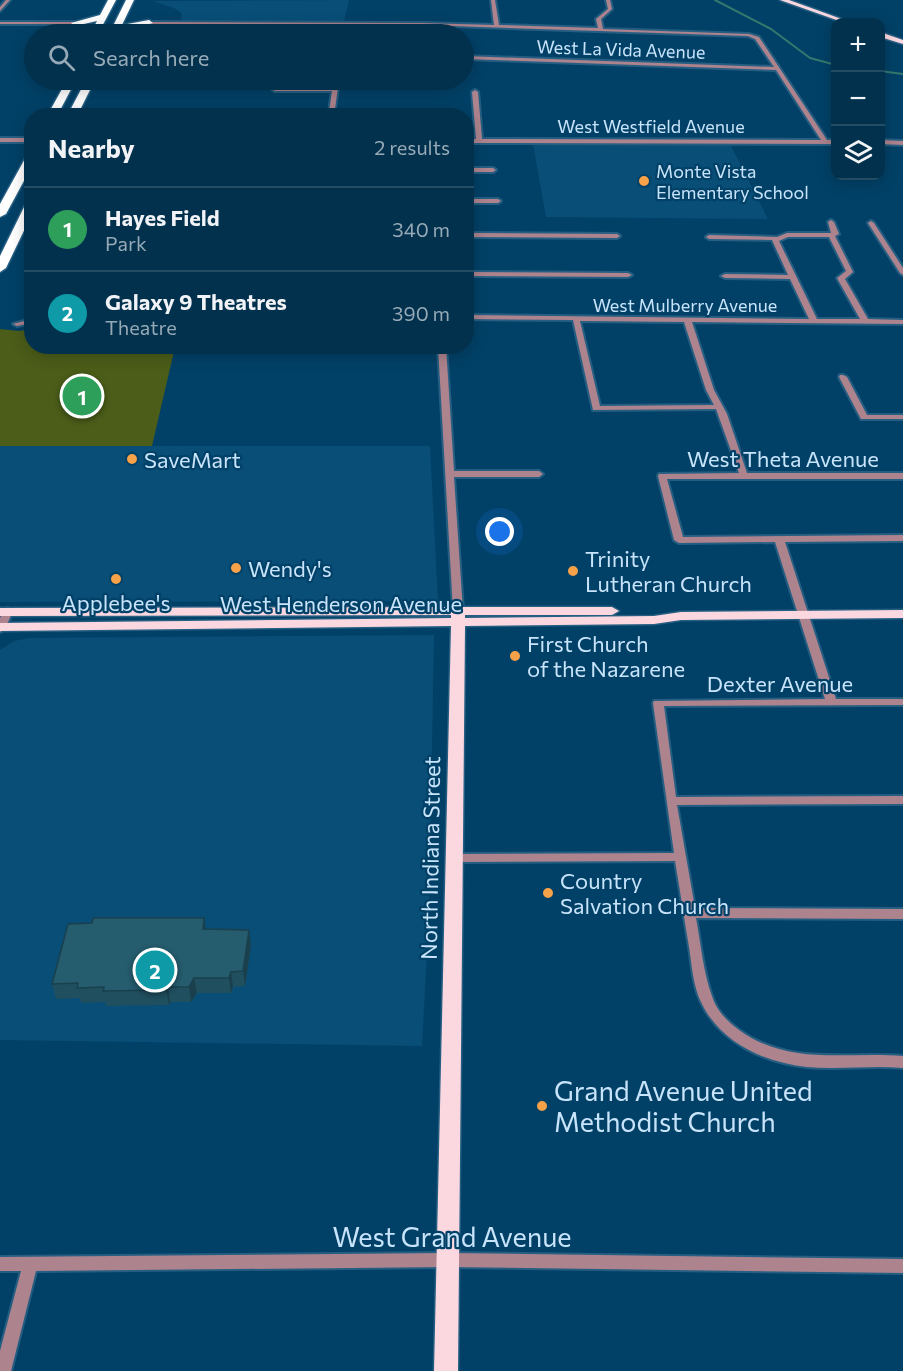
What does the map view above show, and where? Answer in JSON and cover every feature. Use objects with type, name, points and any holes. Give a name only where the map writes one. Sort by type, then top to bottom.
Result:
[{"type":"highway","points":[[100,24],[112,0]]},
{"type":"highway","points":[[118,24],[130,0]]},
{"type":"highway","points":[[75,23],[103,17]]},
{"type":"highway","points":[[122,17],[131,22],[149,23]]},
{"type":"highway","points":[[75,23],[82,24]]},
{"type":"highway","points":[[140,24],[149,23]]},
{"type":"highway","points":[[56,108],[66,90]]},
{"type":"highway","points":[[76,108],[85,90]]},
{"type":"highway","points":[[0,214],[24,169]]},
{"type":"highway","points":[[0,269],[24,218]]},
{"type":"main road","points":[[783,0],[836,18]]},
{"type":"main road","points":[[885,36],[903,42]]},
{"type":"main road","name":"West Henderson Avenue","points":[[4,611],[337,611],[458,617],[654,620],[681,616],[903,615]]},
{"type":"main road","points":[[51,627],[71,622],[169,620],[185,618],[198,611]]},
{"type":"main road","points":[[251,624],[252,620],[268,616],[318,615],[337,611]]},
{"type":"main road","name":"West Henderson Avenue","points":[[0,628],[251,624],[458,617]]},
{"type":"main road","name":"North Indiana Street","points":[[446,1371],[458,617]]},
{"type":"street","points":[[0,10],[8,0]]},
{"type":"street","points":[[493,0],[497,26]]},
{"type":"street","points":[[601,30],[598,19],[610,9],[608,0]]},
{"type":"street","points":[[0,23],[75,23]]},
{"type":"street","points":[[149,23],[343,24]]},
{"type":"street","points":[[474,26],[753,36],[778,69],[825,142]]},
{"type":"street","name":"West La Vida Avenue","points":[[474,58],[778,69]]},
{"type":"street","points":[[332,108],[334,90]]},
{"type":"street","points":[[475,92],[479,141]]},
{"type":"street","points":[[0,140],[24,140]]},
{"type":"street","name":"West Westfield Avenue","points":[[474,141],[831,142]]},
{"type":"street","points":[[885,142],[903,143]]},
{"type":"street","points":[[474,170],[493,170]]},
{"type":"street","points":[[474,201],[498,201]]},
{"type":"street","points":[[709,237],[775,239],[787,235],[831,236],[836,234],[831,222]]},
{"type":"street","points":[[871,223],[903,273]]},
{"type":"street","points":[[474,236],[617,236]]},
{"type":"street","points":[[831,236],[850,272],[841,278],[865,321]]},
{"type":"street","points":[[775,239],[814,321]]},
{"type":"street","points":[[474,274],[628,275]]},
{"type":"street","points":[[725,276],[793,277]]},
{"type":"street","name":"West Mulberry Avenue","points":[[474,317],[903,322]]},
{"type":"street","points":[[576,319],[596,408],[720,407]]},
{"type":"street","points":[[687,319],[710,390],[720,407],[744,476]]},
{"type":"street","points":[[17,324],[24,323]]},
{"type":"street","name":"North Indiana Street","points":[[442,354],[458,617]]},
{"type":"street","points":[[843,377],[864,417],[903,417]]},
{"type":"street","points":[[450,474],[539,474]]},
{"type":"street","name":"West Theta Avenue","points":[[779,539],[679,540],[662,476],[903,476]]},
{"type":"street","points":[[832,703],[779,539],[903,538]]},
{"type":"street","points":[[0,628],[4,611]]},
{"type":"street","name":"Dexter Avenue","points":[[671,801],[658,703],[903,702]]},
{"type":"street","points":[[903,800],[671,801],[692,913],[701,983],[709,1005],[727,1026],[751,1046],[786,1058],[823,1062],[875,1059],[903,1062]]},
{"type":"street","points":[[455,858],[681,857]]},
{"type":"street","points":[[692,913],[903,914]]},
{"type":"street","name":"West Grand Avenue","points":[[0,1264],[448,1260],[903,1266]]},
{"type":"street","points":[[3,1371],[30,1264]]},
{"type":"shaded area","points":[[349,0],[344,21],[180,22],[182,14],[176,9],[153,1]]},
{"type":"shaded area","name":"Monte Vista Elementary School","points":[[533,144],[730,144],[768,219],[546,217]]},
{"type":"shaded area","points":[[0,446],[430,446],[438,601],[0,602]]},
{"type":"shaded area","points":[[434,635],[429,913],[422,1046],[0,1040],[0,650],[14,641],[30,638]]},
{"type":"green space","points":[[0,329],[24,330],[24,354],[173,354],[152,446],[0,446]]},
{"type":"building","points":[[93,918],[204,918],[203,929],[249,930],[243,971],[231,972],[229,978],[194,978],[189,987],[168,987],[166,990],[103,991],[104,987],[77,988],[78,983],[52,984],[68,924],[92,923]]},
{"type":"waterway","points":[[715,0],[771,29],[810,58],[831,64]]},
{"type":"waterway","points":[[885,72],[903,74]]},
{"type":"place","name":"Monte Vista Elementary School","points":[[644,181]]},
{"type":"place","name":"Hayes Field","points":[[82,396]]},
{"type":"place","name":"SaveMart","points":[[132,459]]},
{"type":"place","name":"Wendy's","points":[[236,568]]},
{"type":"place","name":"Trinity Lutheran Church","points":[[573,571]]},
{"type":"place","name":"Applebee's","points":[[116,579]]},
{"type":"place","name":"First Church of the Nazarene","points":[[515,656]]},
{"type":"place","name":"Country Salvation Church","points":[[548,893]]},
{"type":"place","name":"Galaxy 9 Theatres","points":[[155,970]]},
{"type":"place","name":"Grand Avenue United Methodist Church","points":[[542,1106]]}]
